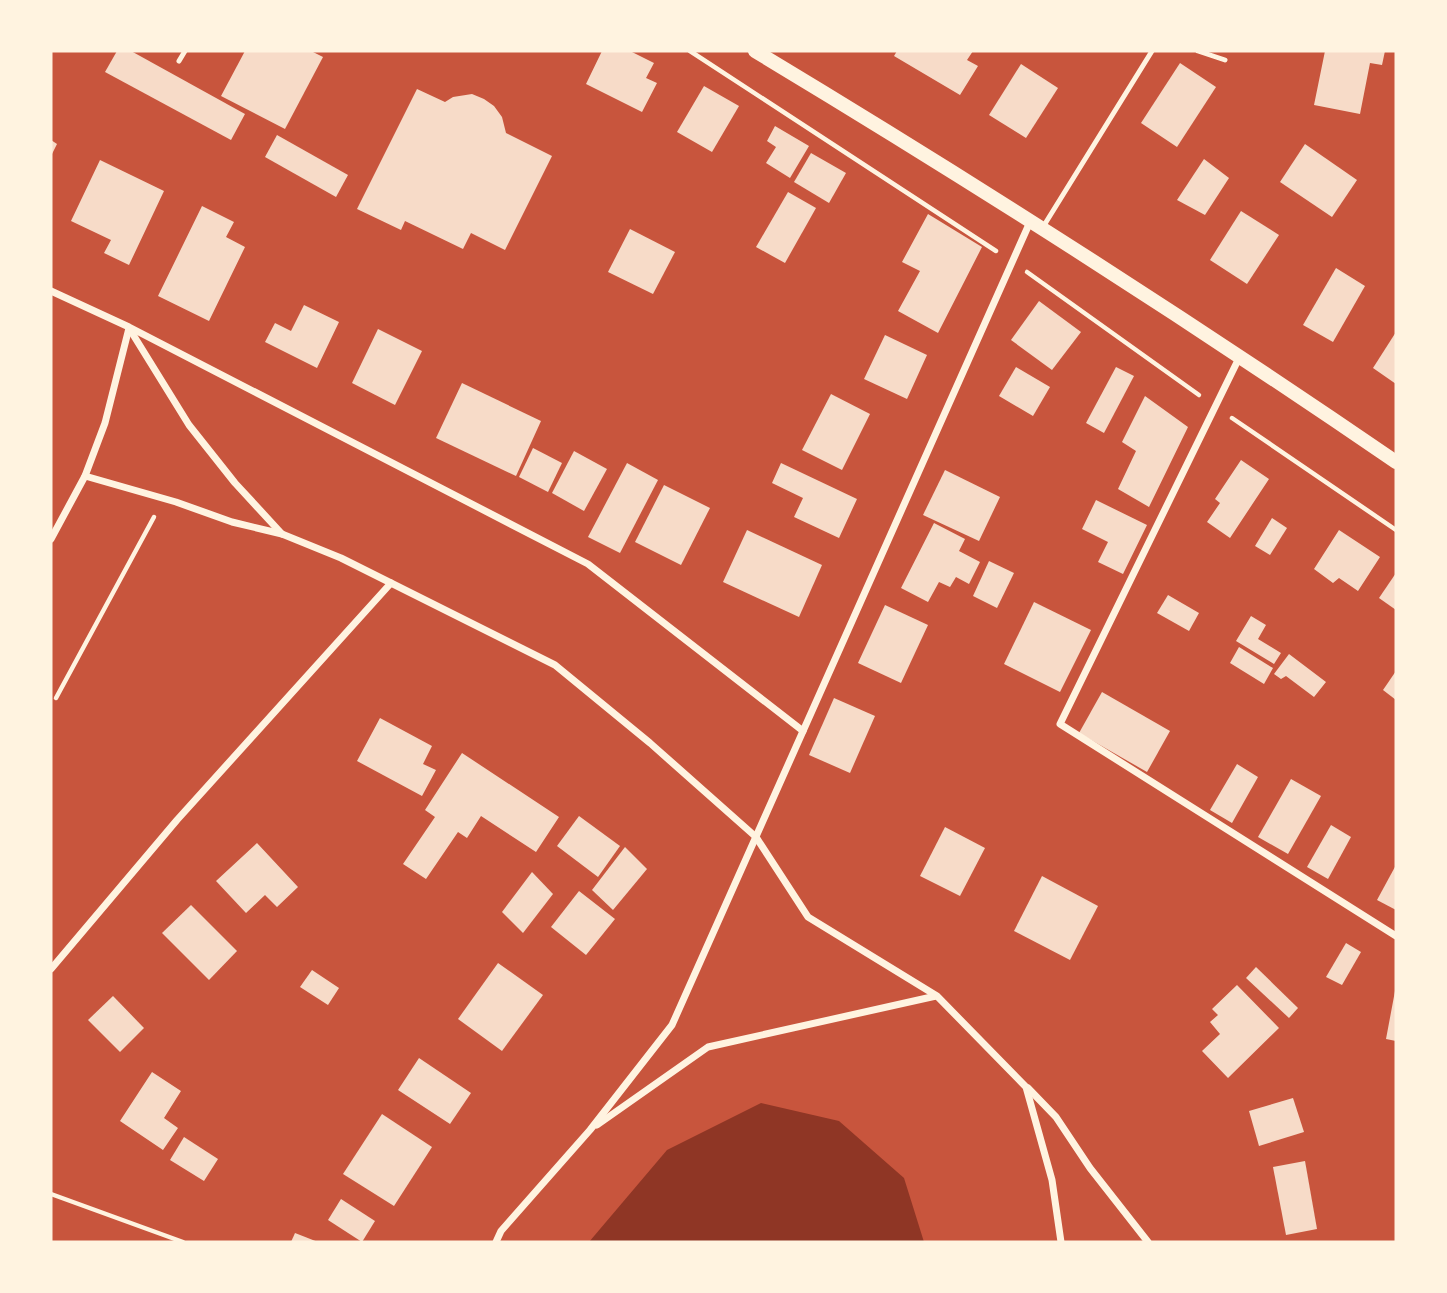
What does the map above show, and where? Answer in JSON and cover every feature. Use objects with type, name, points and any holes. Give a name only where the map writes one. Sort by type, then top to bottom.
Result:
[{"type":"main road","points":[[755,51],[1240,355],[1396,462]]},
{"type":"street","points":[[496,1242],[501,1231],[590,1130],[672,1025],[1013,262],[1036,226]]},
{"type":"street","points":[[51,291],[129,327],[588,564],[803,731]]},
{"type":"street","points":[[51,539],[85,476],[105,423],[129,327]]},
{"type":"street","points":[[129,327],[189,425],[235,483],[282,534]]},
{"type":"street","points":[[1240,355],[1060,724],[1396,936]]},
{"type":"street","points":[[85,476],[232,522],[282,534],[341,558],[555,665],[650,743],[756,837],[808,917],[937,996],[1056,1117],[1090,1168],[1148,1242]]},
{"type":"street","points":[[51,969],[177,820],[391,583]]},
{"type":"street","points":[[590,1130],[708,1047],[937,996]]},
{"type":"street","points":[[1026,1087],[1052,1180],[1061,1242]]},
{"type":"lane","points":[[179,61],[185,51]]},
{"type":"lane","points":[[1036,226],[1152,51]]},
{"type":"lane","points":[[1198,51],[1225,60]]},
{"type":"path","points":[[690,51],[1013,262],[1215,406],[1396,530]]},
{"type":"path","points":[[56,698],[163,499]]},
{"type":"path","points":[[51,1194],[183,1242]]},
{"type":"shaded area","points":[[761,1103],[839,1121],[904,1178],[924,1242],[589,1242],[667,1150]]},
{"type":"building","points":[[117,51],[131,51],[245,114],[231,140],[105,72]]},
{"type":"building","points":[[245,51],[311,51],[323,57],[285,129],[221,96]]},
{"type":"building","points":[[602,51],[630,51],[654,63],[646,78],[657,83],[642,112],[586,84]]},
{"type":"building","points":[[897,51],[973,51],[967,60],[978,66],[960,95],[894,56]]},
{"type":"building","points":[[1325,51],[1385,51],[1382,65],[1370,63],[1360,114],[1314,105]]},
{"type":"building","points":[[1180,63],[1216,87],[1177,147],[1141,123]]},
{"type":"building","points":[[1021,64],[1058,88],[1026,138],[989,115]]},
{"type":"building","points":[[704,86],[739,106],[712,152],[677,132]]},
{"type":"building","points":[[417,89],[445,102],[453,97],[472,94],[484,99],[494,106],[502,117],[506,133],[552,156],[505,250],[471,233],[463,249],[405,221],[401,230],[357,209]]},
{"type":"building","points":[[775,126],[809,146],[790,178],[766,163],[776,147],[767,141]]},
{"type":"building","points":[[277,135],[348,175],[336,197],[265,157]]},
{"type":"building","points":[[51,140],[57,144],[51,156]]},
{"type":"building","points":[[1305,144],[1357,180],[1332,217],[1280,182]]},
{"type":"building","points":[[811,153],[846,173],[829,203],[794,182]]},
{"type":"building","points":[[1204,159],[1229,178],[1205,215],[1177,200]]},
{"type":"building","points":[[100,160],[164,191],[129,265],[104,253],[111,240],[71,221]]},
{"type":"building","points":[[788,192],[816,208],[785,263],[756,247]]},
{"type":"building","points":[[202,206],[234,222],[226,237],[245,247],[209,321],[158,296]]},
{"type":"building","points":[[1241,211],[1279,235],[1247,284],[1210,260]]},
{"type":"building","points":[[928,214],[982,247],[938,333],[898,311],[920,271],[902,262]]},
{"type":"building","points":[[630,229],[675,252],[653,294],[608,272]]},
{"type":"building","points":[[1336,268],[1365,286],[1333,342],[1303,325]]},
{"type":"building","points":[[1039,301],[1081,332],[1052,370],[1011,340]]},
{"type":"building","points":[[304,305],[339,322],[317,368],[265,342],[275,323],[291,331]]},
{"type":"building","points":[[378,329],[422,351],[395,405],[352,383]]},
{"type":"building","points":[[1396,332],[1396,384],[1373,368]]},
{"type":"building","points":[[885,335],[927,355],[907,399],[864,379]]},
{"type":"building","points":[[1016,367],[1050,387],[1033,416],[999,396]]},
{"type":"building","points":[[1116,367],[1134,376],[1104,433],[1086,423]]},
{"type":"building","points":[[462,383],[541,421],[516,476],[436,438]]},
{"type":"building","points":[[831,394],[870,414],[842,470],[802,450]]},
{"type":"building","points":[[1145,396],[1188,427],[1149,507],[1118,489],[1136,451],[1122,442]]},
{"type":"building","points":[[533,448],[562,463],[548,492],[519,477]]},
{"type":"building","points":[[574,451],[607,469],[584,511],[552,493]]},
{"type":"building","points":[[1241,460],[1269,479],[1230,538],[1207,522],[1220,503],[1215,499]]},
{"type":"building","points":[[627,463],[658,480],[620,553],[588,537]]},
{"type":"building","points":[[781,463],[857,499],[839,538],[794,517],[803,498],[772,483]]},
{"type":"building","points":[[945,470],[1000,497],[979,541],[923,515]]},
{"type":"building","points":[[664,485],[710,508],[681,565],[635,542]]},
{"type":"building","points":[[1096,500],[1147,525],[1123,574],[1098,562],[1108,542],[1082,529]]},
{"type":"building","points":[[1272,518],[1287,528],[1270,555],[1255,546]]},
{"type":"building","points":[[934,523],[965,539],[959,551],[980,562],[969,584],[956,577],[950,587],[939,582],[928,602],[901,588]]},
{"type":"building","points":[[747,530],[822,565],[799,617],[723,582]]},
{"type":"building","points":[[1339,530],[1380,557],[1358,591],[1339,578],[1333,583],[1314,569]]},
{"type":"building","points":[[989,561],[1014,573],[997,608],[973,596]]},
{"type":"building","points":[[1396,573],[1396,610],[1379,598]]},
{"type":"building","points":[[1168,595],[1199,613],[1189,631],[1157,613]]},
{"type":"building","points":[[1034,602],[1091,630],[1060,692],[1004,664]]},
{"type":"building","points":[[885,605],[928,625],[901,683],[858,663]]},
{"type":"building","points":[[1251,616],[1266,625],[1258,639],[1281,653],[1274,664],[1236,641]]},
{"type":"building","points":[[1239,647],[1273,668],[1264,684],[1230,663]]},
{"type":"building","points":[[1289,654],[1326,682],[1314,697],[1286,676],[1281,679],[1274,674]]},
{"type":"building","points":[[1396,671],[1396,700],[1383,690]]},
{"type":"building","points":[[1102,692],[1170,731],[1147,772],[1079,733]]},
{"type":"building","points":[[834,698],[875,716],[850,773],[809,755]]},
{"type":"building","points":[[380,718],[432,746],[423,764],[436,770],[422,796],[357,761]]},
{"type":"building","points":[[462,753],[559,817],[536,852],[481,816],[467,838],[458,832],[426,879],[403,864],[435,817],[425,810]]},
{"type":"building","points":[[1237,764],[1258,777],[1232,823],[1210,810]]},
{"type":"building","points":[[1291,779],[1321,796],[1288,854],[1258,837]]},
{"type":"building","points":[[579,816],[620,846],[598,877],[557,846]]},
{"type":"building","points":[[1331,825],[1351,837],[1328,879],[1307,867]]},
{"type":"building","points":[[945,827],[985,848],[960,896],[920,876]]},
{"type":"building","points":[[257,843],[298,887],[277,907],[265,895],[246,913],[216,881]]},
{"type":"building","points":[[625,847],[647,869],[613,910],[592,890]]},
{"type":"building","points":[[1396,865],[1396,910],[1377,900]]},
{"type":"building","points":[[532,872],[553,894],[523,933],[502,912]]},
{"type":"building","points":[[1042,876],[1098,906],[1070,960],[1014,931]]},
{"type":"building","points":[[579,891],[615,919],[586,955],[551,927]]},
{"type":"building","points":[[191,905],[237,951],[209,980],[162,933]]},
{"type":"building","points":[[1346,943],[1361,952],[1342,985],[1326,977]]},
{"type":"building","points":[[498,963],[543,995],[502,1051],[458,1019]]},
{"type":"building","points":[[1256,967],[1298,1008],[1289,1018],[1246,978]]},
{"type":"building","points":[[312,970],[339,988],[328,1005],[300,987]]},
{"type":"building","points":[[1237,985],[1279,1028],[1228,1078],[1202,1051],[1220,1034],[1210,1022],[1218,1015],[1212,1009]]},
{"type":"building","points":[[1396,991],[1396,1041],[1386,1039]]},
{"type":"building","points":[[113,996],[144,1028],[120,1052],[88,1020]]},
{"type":"building","points":[[419,1058],[471,1093],[450,1124],[398,1090]]},
{"type":"building","points":[[152,1072],[181,1091],[164,1118],[178,1128],[163,1150],[120,1121]]},
{"type":"building","points":[[1293,1098],[1304,1132],[1259,1146],[1249,1111]]},
{"type":"building","points":[[382,1114],[432,1147],[394,1206],[343,1174]]},
{"type":"building","points":[[184,1137],[218,1159],[204,1181],[170,1160]]},
{"type":"building","points":[[1305,1161],[1317,1229],[1286,1235],[1273,1167]]},
{"type":"building","points":[[341,1199],[375,1221],[362,1242],[328,1220]]},
{"type":"building","points":[[295,1233],[318,1242],[291,1242]]}]
